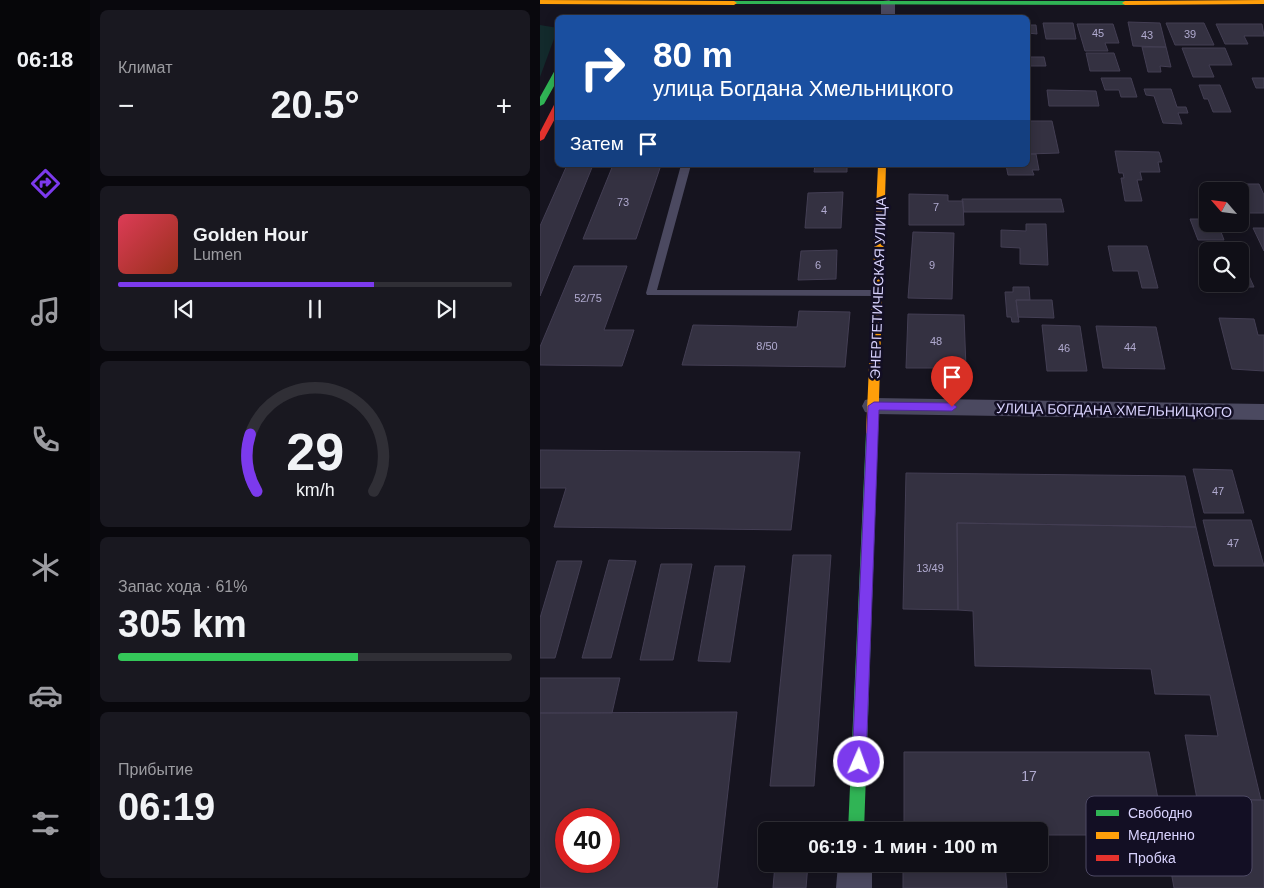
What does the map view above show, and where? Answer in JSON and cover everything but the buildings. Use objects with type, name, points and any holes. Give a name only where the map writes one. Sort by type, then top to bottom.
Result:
[{"type":"street","points":[[583,15],[586,1]]},
{"type":"street","points":[[614,12],[624,1]]},
{"type":"street","points":[[540,2],[624,1],[888,11],[1264,2]]},
{"type":"street","points":[[540,104],[555,77]]},
{"type":"street","points":[[540,139],[552,123]]},
{"type":"street","name":"ЭНЕРГЕТИЧЕСКАЯ УЛИЦА","points":[[856,822],[882,167]]},
{"type":"street","name":"УЛИЦА БОГДАНА ХМЕЛЬНИЦКОГО","points":[[874,406],[1264,412]]},
{"type":"street","points":[[854,888],[855,872]]},
{"type":"lane","points":[[685,167],[650,293],[878,293]]},
{"type":"green space","points":[[540,25],[555,28],[555,36],[540,77]]},
{"type":"traffic: fast","points":[[734,3],[1125,3]]},
{"type":"traffic: fast","points":[[540,104],[555,77]]},
{"type":"traffic: fast","points":[[856,822],[872,433]]},
{"type":"traffic: slow","points":[[540,2],[734,3]]},
{"type":"traffic: slow","points":[[1125,3],[1264,2]]},
{"type":"traffic: slow","points":[[872,433],[882,167]]},
{"type":"traffic: jam","points":[[540,139],[555,111]]},
{"type":"route","points":[[859,762],[874,406],[952,407]]}]
